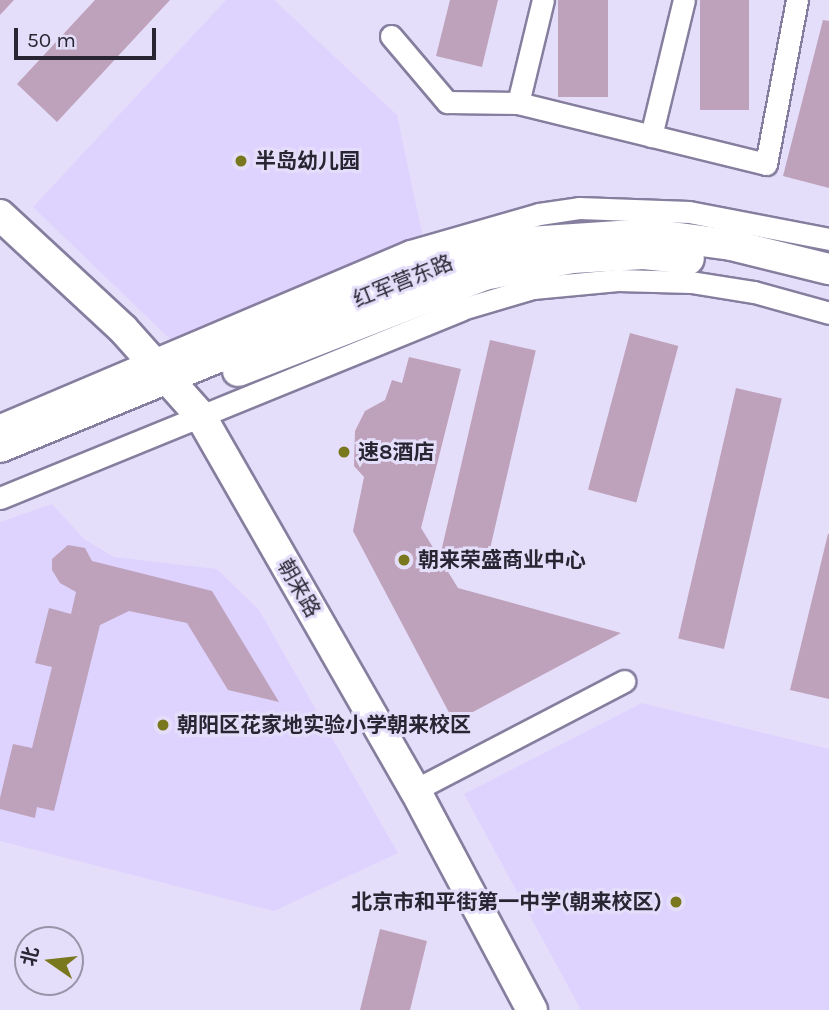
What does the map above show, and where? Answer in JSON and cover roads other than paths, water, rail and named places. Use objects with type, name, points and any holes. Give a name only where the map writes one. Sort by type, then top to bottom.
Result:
[{"type":"street","points":[[518,103],[543,0]]},
{"type":"street","points":[[651,136],[684,0]]},
{"type":"street","points":[[391,36],[447,102],[518,103],[766,164],[797,0]]},
{"type":"street","points":[[0,498],[175,386],[410,251],[539,214],[579,208],[690,212],[829,239]]},
{"type":"street","name":"朝来路","points":[[0,215],[175,386],[415,790],[532,1010]]},
{"type":"street","name":"红军营东路","points":[[0,466],[453,260],[530,242],[649,234],[731,246],[829,269]]},
{"type":"street","name":"红军营东路","points":[[0,447],[463,282],[572,258],[645,254],[699,260],[829,290]]},
{"type":"street","points":[[0,425],[175,386],[533,288],[618,280],[691,282],[754,292],[829,313]]},
{"type":"street","points":[[415,790],[624,681]]},
{"type":"place","name":"半岛幼儿园","points":[[241,161]]},
{"type":"place","name":"速8酒店","points":[[344,452]]},
{"type":"place","name":"朝来荣盛商业中心","points":[[404,560]]},
{"type":"place","name":"朝阳区花家地实验小学朝来校区","points":[[163,725]]},
{"type":"place","name":"北京市和平街第一中学(朝来校区)","points":[[676,902]]}]
